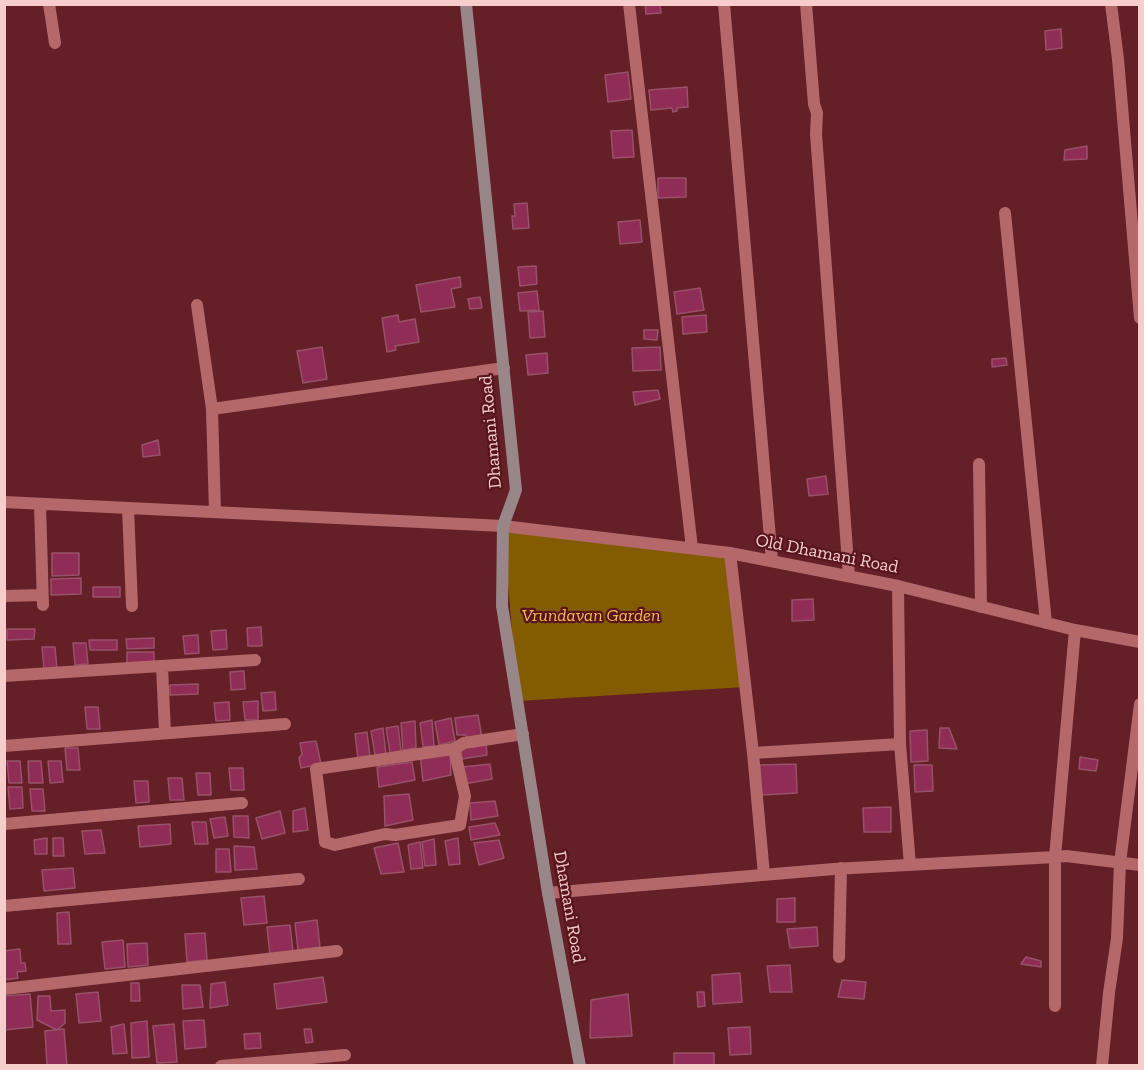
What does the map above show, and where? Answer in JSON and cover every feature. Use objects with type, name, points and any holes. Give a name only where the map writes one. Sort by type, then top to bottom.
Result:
[{"type":"main road","name":"Dhamani Road","points":[[466,4],[516,490],[503,526],[502,606],[548,893],[580,1065]]},
{"type":"street","points":[[49,4],[55,43]]},
{"type":"street","points":[[629,4],[692,548]]},
{"type":"street","points":[[724,4],[772,561]]},
{"type":"street","points":[[806,4],[814,105],[817,113],[816,134],[849,576]]},
{"type":"street","points":[[1111,4],[1140,318]]},
{"type":"street","points":[[1005,213],[1046,623]]},
{"type":"street","points":[[196,305],[212,409],[215,512]]},
{"type":"street","points":[[212,409],[504,368]]},
{"type":"street","points":[[979,464],[981,606]]},
{"type":"street","name":"Old Dhamani Road","points":[[4,502],[503,526],[692,548],[898,586],[1075,630],[1140,642]]},
{"type":"street","points":[[4,596],[43,600],[40,504]]},
{"type":"street","points":[[128,508],[132,606]]},
{"type":"street","points":[[729,553],[753,753],[764,875]]},
{"type":"street","points":[[898,586],[900,744],[910,865]]},
{"type":"street","points":[[1055,1006],[1055,857],[1075,630]]},
{"type":"street","points":[[4,676],[255,660]]},
{"type":"street","points":[[162,666],[165,733]]},
{"type":"street","points":[[1102,1065],[1117,938],[1120,863],[1140,704]]},
{"type":"street","points":[[4,746],[285,724]]},
{"type":"street","points":[[453,748],[316,769],[325,842],[335,845],[385,834],[395,835],[460,825],[465,796],[454,749],[464,743],[523,734]]},
{"type":"street","points":[[753,753],[900,744]]},
{"type":"street","points":[[4,824],[242,803]]},
{"type":"street","points":[[548,893],[841,868],[1055,857],[1140,866]]},
{"type":"street","points":[[839,957],[841,868]]},
{"type":"street","points":[[4,906],[299,879]]},
{"type":"street","points":[[4,989],[337,951]]},
{"type":"street","points":[[221,1065],[345,1055]]},
{"type":"green space","name":"Vrundavan Garden","points":[[503,526],[730,553],[745,687],[518,701]]},
{"type":"building","points":[[645,4],[660,4],[661,13],[646,14]]},
{"type":"building","points":[[1061,29],[1062,48],[1046,50],[1045,31]]},
{"type":"building","points":[[628,72],[631,99],[608,102],[605,75]]},
{"type":"building","points":[[687,87],[688,107],[677,108],[677,111],[673,112],[672,108],[651,110],[649,90]]},
{"type":"building","points":[[632,130],[634,157],[613,158],[611,131]]},
{"type":"building","points":[[1087,146],[1087,159],[1064,160],[1065,150]]},
{"type":"building","points":[[658,178],[686,178],[686,197],[658,198]]},
{"type":"building","points":[[527,203],[529,228],[513,229],[514,204]]},
{"type":"building","points":[[640,220],[642,242],[620,244],[618,222]]},
{"type":"building","points":[[536,266],[537,284],[520,286],[518,267]]},
{"type":"building","points":[[460,277],[461,287],[451,289],[455,307],[421,312],[416,285]]},
{"type":"building","points":[[700,288],[704,310],[677,314],[674,292]]},
{"type":"building","points":[[537,291],[539,310],[520,311],[518,293]]},
{"type":"building","points":[[480,297],[482,308],[470,309],[468,299]]},
{"type":"building","points":[[543,311],[545,337],[530,338],[528,312]]},
{"type":"building","points":[[398,315],[399,322],[415,319],[419,342],[395,346],[396,350],[387,352],[382,318]]},
{"type":"building","points":[[706,315],[707,332],[683,334],[682,317]]},
{"type":"building","points":[[644,330],[658,330],[657,340],[644,339]]},
{"type":"building","points":[[322,347],[327,379],[303,383],[297,351]]},
{"type":"building","points":[[660,347],[661,370],[633,371],[632,348]]},
{"type":"building","points":[[547,353],[548,373],[528,375],[526,355]]},
{"type":"building","points":[[1006,358],[1007,365],[992,367],[992,359]]},
{"type":"building","points":[[658,390],[660,399],[635,405],[633,392]]},
{"type":"building","points":[[158,440],[160,455],[143,457],[142,445]]},
{"type":"building","points":[[826,476],[828,494],[809,496],[807,479]]},
{"type":"building","points":[[52,553],[79,553],[79,575],[52,576]]},
{"type":"building","points":[[81,578],[81,594],[51,595],[51,579]]},
{"type":"building","points":[[93,587],[120,587],[120,597],[93,597]]},
{"type":"building","points":[[813,599],[814,620],[792,621],[792,600]]},
{"type":"building","points":[[261,627],[262,646],[248,646],[247,628]]},
{"type":"building","points":[[7,629],[35,629],[34,639],[7,640]]},
{"type":"building","points":[[226,630],[227,649],[213,650],[211,631]]},
{"type":"building","points":[[198,635],[199,653],[185,654],[183,636]]},
{"type":"building","points":[[154,638],[154,648],[127,649],[126,639]]},
{"type":"building","points":[[89,640],[117,640],[117,650],[90,650]]},
{"type":"building","points":[[73,643],[86,643],[88,664],[75,665]]},
{"type":"building","points":[[42,647],[55,647],[57,669],[44,669]]},
{"type":"building","points":[[127,652],[154,652],[154,662],[127,663]]},
{"type":"building","points":[[244,671],[245,689],[231,690],[230,672]]},
{"type":"building","points":[[198,684],[198,694],[170,695],[170,685]]},
{"type":"building","points":[[275,692],[276,710],[263,711],[261,693]]},
{"type":"building","points":[[258,701],[258,720],[245,720],[243,702]]},
{"type":"building","points":[[229,702],[230,720],[216,721],[214,703]]},
{"type":"building","points":[[85,707],[98,707],[100,729],[87,729]]},
{"type":"building","points":[[478,715],[482,738],[466,740],[466,735],[457,735],[455,718]]},
{"type":"building","points":[[451,718],[455,741],[439,745],[435,722]]},
{"type":"building","points":[[432,720],[434,746],[423,747],[420,723]]},
{"type":"building","points":[[415,721],[416,748],[403,750],[401,723]]},
{"type":"building","points":[[398,726],[401,751],[390,753],[386,728]]},
{"type":"building","points":[[383,728],[386,754],[375,755],[371,731]]},
{"type":"building","points":[[940,728],[949,728],[957,749],[939,748]]},
{"type":"building","points":[[927,730],[928,761],[911,762],[910,731]]},
{"type":"building","points":[[367,732],[370,757],[358,759],[355,734]]},
{"type":"building","points":[[316,741],[321,764],[301,768],[300,743]]},
{"type":"building","points":[[486,742],[487,755],[462,759],[461,746]]},
{"type":"building","points":[[65,748],[78,748],[80,770],[67,770]]},
{"type":"building","points":[[450,751],[451,775],[423,781],[420,755]]},
{"type":"building","points":[[1080,757],[1098,760],[1096,771],[1079,769]]},
{"type":"building","points":[[7,761],[20,761],[22,783],[9,783]]},
{"type":"building","points":[[28,761],[41,761],[43,783],[29,783]]},
{"type":"building","points":[[48,761],[61,761],[63,782],[50,783]]},
{"type":"building","points":[[412,762],[415,780],[379,787],[377,767]]},
{"type":"building","points":[[490,764],[492,779],[464,784],[462,767]]},
{"type":"building","points":[[796,764],[797,793],[761,795],[760,765]]},
{"type":"building","points":[[914,765],[932,765],[933,791],[915,792]]},
{"type":"building","points":[[229,768],[243,768],[244,790],[231,790]]},
{"type":"building","points":[[196,773],[210,773],[211,795],[198,795]]},
{"type":"building","points":[[168,778],[182,778],[184,800],[170,800]]},
{"type":"building","points":[[134,781],[148,781],[149,802],[136,803]]},
{"type":"building","points":[[8,787],[22,787],[23,808],[10,809]]},
{"type":"building","points":[[30,789],[43,789],[45,811],[32,811]]},
{"type":"building","points":[[409,794],[413,820],[385,826],[384,796]]},
{"type":"building","points":[[495,801],[498,816],[471,820],[470,803]]},
{"type":"building","points":[[891,807],[891,832],[864,832],[863,808]]},
{"type":"building","points":[[305,808],[308,830],[293,832],[293,811]]},
{"type":"building","points":[[280,811],[285,833],[262,839],[256,818]]},
{"type":"building","points":[[233,816],[248,816],[249,838],[234,837]]},
{"type":"building","points":[[225,817],[228,836],[214,838],[210,819]]},
{"type":"building","points":[[192,822],[206,822],[208,844],[195,844]]},
{"type":"building","points":[[495,823],[500,835],[471,840],[469,827]]},
{"type":"building","points":[[170,824],[171,844],[140,847],[138,826]]},
{"type":"building","points":[[101,830],[105,853],[85,854],[82,831]]},
{"type":"building","points":[[47,838],[47,854],[35,854],[34,840]]},
{"type":"building","points":[[53,838],[63,838],[64,856],[53,856]]},
{"type":"building","points":[[458,838],[460,864],[449,865],[445,841]]},
{"type":"building","points":[[434,839],[436,865],[425,866],[422,842]]},
{"type":"building","points":[[499,840],[504,858],[479,865],[474,843]]},
{"type":"building","points":[[420,842],[423,868],[411,869],[408,845]]},
{"type":"building","points":[[398,843],[404,872],[381,874],[374,848]]},
{"type":"building","points":[[234,846],[254,847],[257,869],[235,870]]},
{"type":"building","points":[[216,849],[229,849],[231,872],[216,872]]},
{"type":"building","points":[[73,868],[75,888],[44,891],[42,870]]},
{"type":"building","points":[[264,896],[267,923],[244,925],[241,898]]},
{"type":"building","points":[[795,898],[795,922],[777,922],[777,899]]},
{"type":"building","points":[[69,912],[71,944],[58,944],[57,913]]},
{"type":"building","points":[[317,920],[320,947],[298,950],[295,923]]},
{"type":"building","points":[[290,925],[293,952],[270,955],[267,927]]},
{"type":"building","points":[[817,927],[818,946],[790,948],[787,929]]},
{"type":"building","points":[[205,933],[207,960],[187,962],[185,934]]},
{"type":"building","points":[[123,940],[125,967],[105,969],[102,942]]},
{"type":"building","points":[[147,943],[148,965],[128,967],[127,944]]},
{"type":"building","points":[[20,949],[21,963],[25,963],[26,971],[17,972],[18,978],[4,980],[4,951]]},
{"type":"building","points":[[1026,957],[1041,961],[1041,967],[1021,964]]},
{"type":"building","points":[[790,965],[792,992],[770,992],[767,966]]},
{"type":"building","points":[[740,973],[742,1002],[713,1004],[712,975]]},
{"type":"building","points":[[323,977],[327,1002],[277,1009],[274,984]]},
{"type":"building","points":[[842,980],[866,982],[864,999],[838,997]]},
{"type":"building","points":[[225,982],[228,1005],[210,1008],[211,984]]},
{"type":"building","points":[[131,983],[139,983],[140,1001],[131,1001]]},
{"type":"building","points":[[182,985],[200,985],[203,1007],[183,1009]]},
{"type":"building","points":[[98,992],[101,1021],[79,1023],[76,994]]},
{"type":"building","points":[[697,992],[704,992],[705,1006],[698,1007]]},
{"type":"building","points":[[30,994],[33,1027],[4,1030],[4,996]]},
{"type":"building","points":[[628,994],[632,1036],[590,1038],[591,1000]]},
{"type":"building","points":[[38,996],[50,996],[51,1011],[65,1010],[65,1023],[57,1030],[37,1020]]},
{"type":"building","points":[[204,1020],[206,1047],[185,1049],[183,1021]]},
{"type":"building","points":[[147,1021],[149,1057],[132,1058],[131,1023]]},
{"type":"building","points":[[124,1024],[127,1053],[113,1054],[111,1027]]},
{"type":"building","points":[[174,1024],[177,1062],[157,1063],[153,1026]]},
{"type":"building","points":[[750,1027],[751,1054],[730,1055],[728,1028]]},
{"type":"building","points":[[64,1029],[67,1066],[47,1066],[45,1031]]},
{"type":"building","points":[[304,1029],[311,1029],[313,1042],[306,1043]]},
{"type":"building","points":[[260,1033],[261,1048],[245,1049],[244,1034]]},
{"type":"building","points":[[674,1053],[714,1053],[714,1066],[674,1066]]}]
